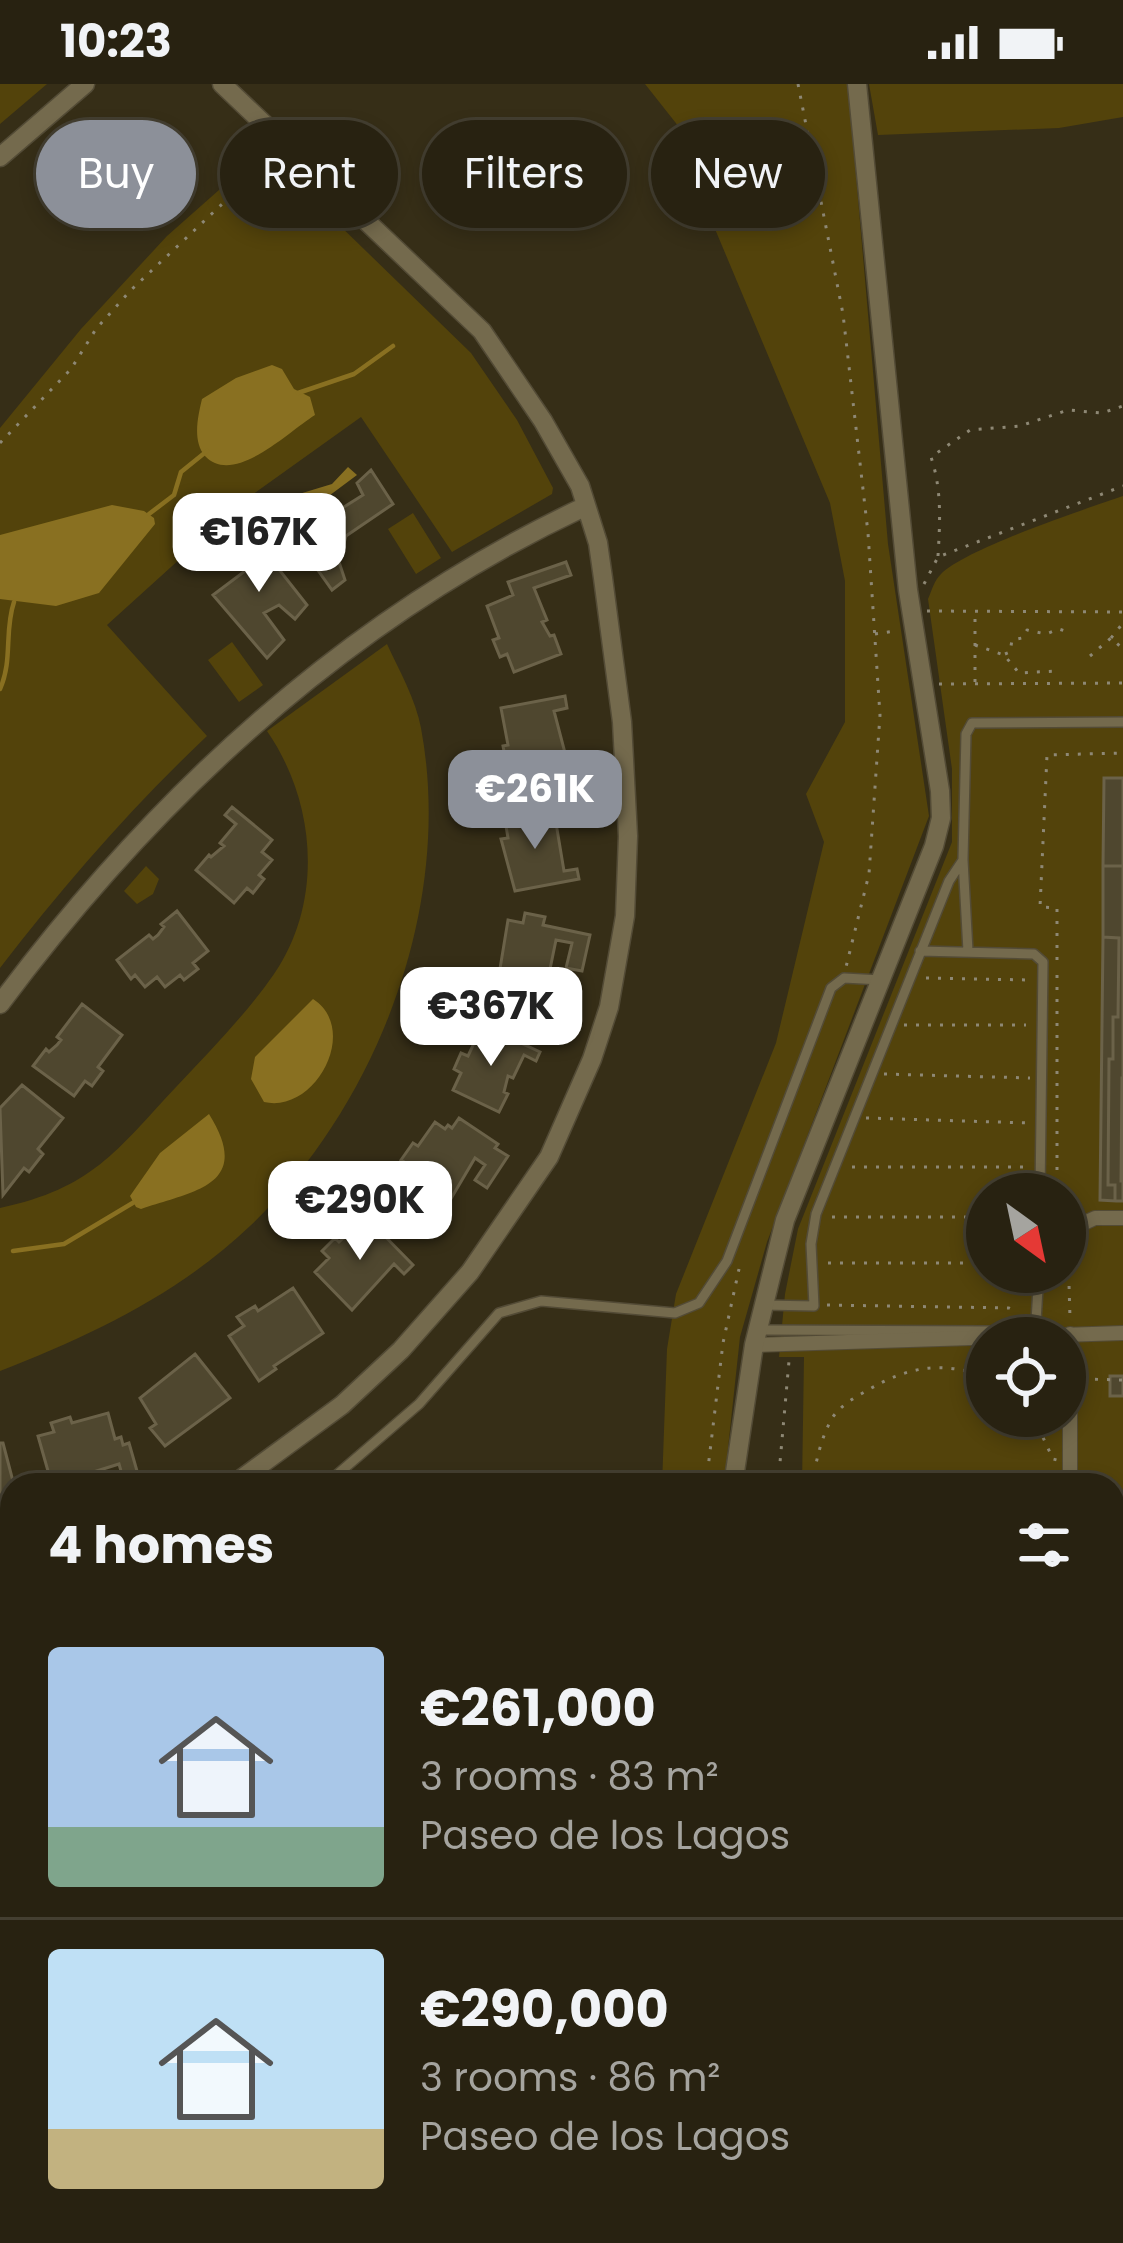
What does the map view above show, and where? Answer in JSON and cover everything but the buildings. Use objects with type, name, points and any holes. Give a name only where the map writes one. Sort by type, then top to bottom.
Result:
[{"type":"street","points":[[0,157],[86,84]]},
{"type":"street","points":[[222,84],[482,331],[580,486],[598,543],[603,578],[622,722],[628,836],[620,956],[592,1059],[549,1157],[470,1272],[401,1350],[342,1406],[250,1473]]},
{"type":"street","points":[[735,1473],[756,1337],[785,1220],[941,818],[913,620],[857,84]]},
{"type":"street","points":[[0,1004],[117,859],[294,688],[449,578],[584,507]]},
{"type":"street","points":[[1086,1222],[1123,1217]]},
{"type":"street","points":[[1086,1334],[1123,1334]]},
{"type":"street","points":[[756,1337],[792,1342],[966,1337]]},
{"type":"street","points":[[1070,1437],[1070,1473]]},
{"type":"lane","points":[[968,951],[963,860],[966,734],[972,724],[984,720],[1123,722]]},
{"type":"lane","points":[[816,1330],[811,1244],[815,1214],[949,881],[963,860]]},
{"type":"lane","points":[[920,951],[1034,954],[1042,962],[1040,1173]]},
{"type":"lane","points":[[339,1473],[419,1404],[499,1313],[541,1301],[675,1313],[699,1303],[727,1261],[831,988],[844,978],[881,980]]},
{"type":"lane","points":[[764,1305],[814,1306]]},
{"type":"lane","points":[[756,1337],[816,1330],[966,1331]]},
{"type":"path","points":[[798,84],[843,314],[868,533],[880,715],[869,874],[844,978]]},
{"type":"path","points":[[0,443],[71,368],[96,329],[130,291],[220,206]]},
{"type":"path","points":[[913,620],[938,557],[939,494],[931,457],[970,430],[1021,426],[1068,410],[1102,412],[1123,406]]},
{"type":"path","points":[[938,557],[1123,486]]},
{"type":"path","points":[[874,634],[913,620],[976,611],[1123,612]]},
{"type":"path","points":[[975,684],[976,611]]},
{"type":"path","points":[[1090,656],[1123,623]]},
{"type":"path","points":[[975,645],[1004,655],[1010,652],[1012,640],[1022,638],[1027,630],[1065,631]]},
{"type":"path","points":[[1111,638],[1123,650]]},
{"type":"path","points":[[1004,655],[1019,673],[1056,671]]},
{"type":"path","points":[[923,684],[1123,683]]},
{"type":"path","points":[[1057,1173],[1058,908],[1040,907],[1047,754],[1123,753]]},
{"type":"path","points":[[921,977],[1057,981]]},
{"type":"path","points":[[907,1012],[902,1025],[1057,1025]]},
{"type":"path","points":[[888,1060],[882,1074],[1057,1078]]},
{"type":"path","points":[[869,1106],[864,1118],[1057,1124]]},
{"type":"path","points":[[844,1167],[1040,1167]]},
{"type":"path","points":[[824,1217],[966,1217]]},
{"type":"path","points":[[825,1251],[826,1263],[966,1263]]},
{"type":"path","points":[[707,1473],[723,1343],[742,1256]]},
{"type":"path","points":[[827,1308],[1009,1308],[1028,1317]]},
{"type":"path","points":[[779,1473],[792,1342]]},
{"type":"path","points":[[814,1473],[833,1415],[857,1396],[919,1366],[966,1370]]},
{"type":"path","points":[[1086,1379],[1123,1380]]},
{"type":"path","points":[[1043,1437],[1053,1460],[1070,1461]]},
{"type":"shaded area","points":[[0,84],[47,84],[0,124]]},
{"type":"shaded area","points":[[645,84],[848,84],[888,544],[929,816],[767,1242],[740,1337],[725,1473],[662,1473],[667,1349],[676,1294],[776,1043],[824,842],[806,794],[845,722],[845,581],[830,503],[715,229],[825,228],[825,120],[673,120]]},
{"type":"shaded area","points":[[869,84],[1123,84],[1123,117],[1059,128],[878,135]]},
{"type":"shaded area","points":[[220,189],[220,228],[342,228],[471,353],[517,420],[552,494],[452,552],[361,417],[245,500],[107,625],[207,736],[99,848],[0,968],[0,428],[81,329],[167,236],[176,228],[196,228],[196,210]]},
{"type":"shaded area","points":[[272,365],[282,369],[294,389],[310,397],[315,415],[246,461],[217,464],[198,443],[202,399],[236,378]]},
{"type":"shaded area","points":[[348,467],[357,475],[310,510],[299,494],[332,484]]},
{"type":"shaded area","points":[[1123,496],[1123,1473],[802,1473],[804,1357],[779,1357],[798,1229],[952,842],[952,769],[928,599],[939,577],[954,564],[999,542]]},
{"type":"shaded area","points":[[112,505],[144,511],[155,524],[99,593],[56,606],[0,599],[0,535]]},
{"type":"shaded area","points":[[413,513],[441,558],[416,574],[388,529]]},
{"type":"shaded area","points":[[232,642],[263,685],[239,702],[208,660]]},
{"type":"shaded area","points":[[387,644],[421,728],[428,795],[426,863],[415,931],[396,997],[369,1061],[335,1121],[295,1177],[223,1250],[132,1311],[0,1371],[0,1208],[58,1190],[100,1164],[215,1045],[274,974],[301,915],[308,852],[296,789],[267,731]]},
{"type":"shaded area","points":[[146,866],[159,879],[153,894],[137,904],[124,891]]},
{"type":"shaded area","points":[[313,999],[327,1013],[332,1029],[326,1066],[300,1095],[283,1102],[264,1102],[251,1079],[255,1057]]},
{"type":"shaded area","points":[[209,1114],[225,1157],[221,1171],[197,1190],[136,1207],[130,1196],[160,1153]]},
{"type":"waterway","points":[[298,393],[354,374],[393,346]]},
{"type":"waterway","points":[[149,514],[174,495],[181,472],[207,451]]},
{"type":"waterway","points":[[0,689],[14,602]]},
{"type":"waterway","points":[[13,1251],[64,1244],[136,1201]]}]
